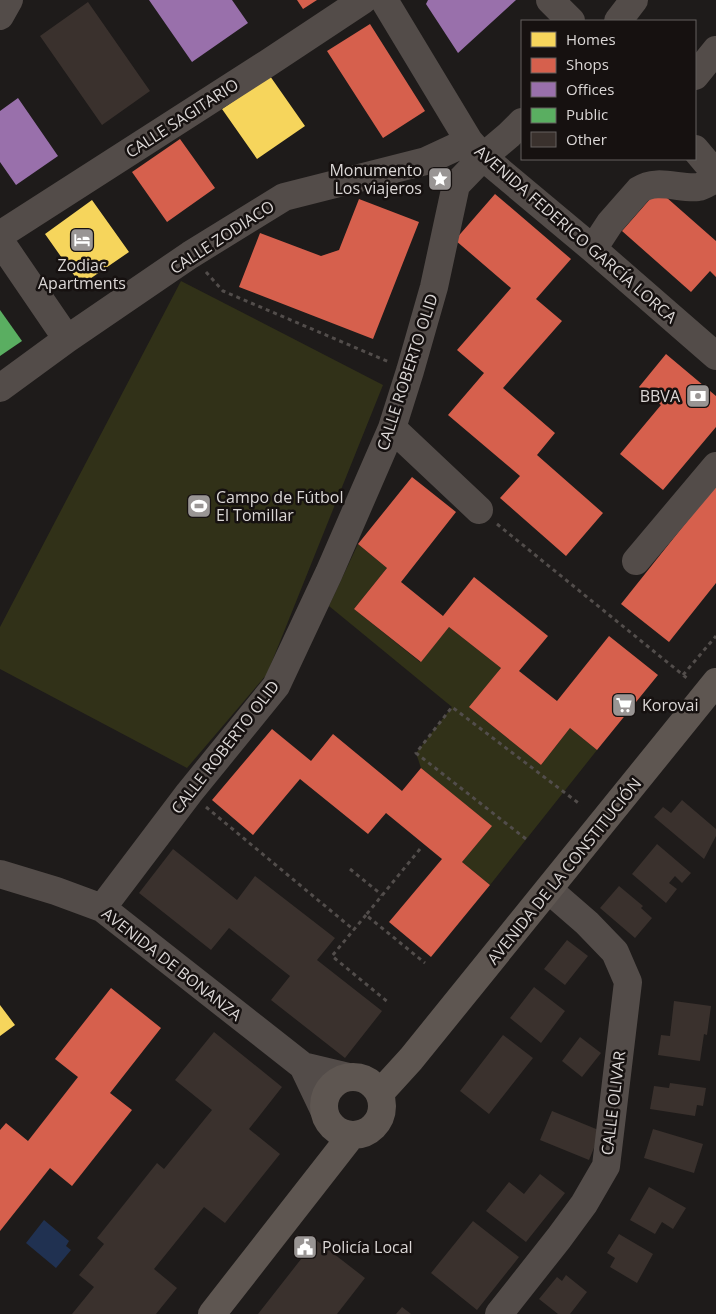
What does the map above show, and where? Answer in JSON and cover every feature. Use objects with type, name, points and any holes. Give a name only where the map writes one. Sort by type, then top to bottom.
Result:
[{"type":"main road","name":"AVENIDA DE LA CONSTITUCIÓN","points":[[364,1083],[411,1059],[711,688]]},
{"type":"main road","points":[[212,1314],[316,1179],[334,1123],[324,1098],[329,1089],[339,1080],[364,1083],[383,1103],[382,1114],[378,1123],[361,1135],[334,1123]]},
{"type":"street","points":[[0,16],[10,0]]},
{"type":"street","name":"CALLE SAGITARIO","points":[[0,235],[363,0]]},
{"type":"street","name":"AVENIDA FEDERICO GARCÍA LORCA","points":[[384,0],[476,149],[716,356]]},
{"type":"street","points":[[550,0],[570,20]]},
{"type":"street","points":[[619,20],[634,0]]},
{"type":"street","points":[[696,75],[716,50]]},
{"type":"street","points":[[476,149],[509,135],[521,123]]},
{"type":"street","name":"CALLE ZODIACO","points":[[0,388],[67,339],[190,256],[284,197],[476,149]]},
{"type":"street","name":"CALLE ROBERTO OLID","points":[[102,908],[189,793],[276,686],[329,573],[392,428],[434,287],[456,185],[476,149]]},
{"type":"street","points":[[696,150],[716,174]]},
{"type":"street","points":[[593,250],[610,223],[645,186],[654,184],[699,187],[716,178]]},
{"type":"street","points":[[0,241],[67,339]]},
{"type":"street","points":[[392,428],[478,510]]},
{"type":"street","points":[[636,561],[716,466]]},
{"type":"street","name":"AVENIDA DE BONANZA","points":[[0,874],[56,891],[102,908],[303,1066],[364,1083]]},
{"type":"street","name":"CALLE OLIVAR","points":[[499,1314],[574,1218],[606,1166],[628,982],[615,952],[549,890]]},
{"type":"street","name":"AVENIDA DE BONANZA","points":[[303,1066],[334,1123]]},
{"type":"path","points":[[190,256],[223,291],[410,371]]},
{"type":"path","points":[[478,510],[683,675],[711,688]]},
{"type":"path","points":[[683,675],[716,636]]},
{"type":"path","points":[[526,839],[416,753],[452,707],[581,806]]},
{"type":"path","points":[[189,793],[354,930]]},
{"type":"path","points":[[389,1003],[332,956],[420,849]]},
{"type":"path","points":[[350,868],[382,895]]},
{"type":"path","points":[[366,915],[425,963]]},
{"type":"shaded area","name":"Campo de Fútbol El Tomillar","points":[[181,281],[383,385],[267,674],[187,768],[0,669],[0,627]]},
{"type":"shaded area","points":[[358,544],[387,568],[354,609],[420,662],[449,627],[501,668],[470,708],[541,765],[570,728],[597,750],[490,885],[462,862],[491,826],[421,768],[416,753],[452,707],[329,606]]},
{"type":"water","points":[[44,1220],[69,1241],[66,1246],[71,1250],[56,1268],[26,1243]]},
{"type":"building: Homes","points":[[270,76],[305,126],[257,159],[222,109]]},
{"type":"building: Homes","points":[[92,200],[129,252],[81,285],[45,234]]},
{"type":"building: Homes","points":[[0,1005],[15,1025],[0,1036]]},
{"type":"building: Shops","points":[[297,0],[317,0],[303,9]]},
{"type":"building: Shops","points":[[370,24],[425,111],[383,138],[327,51]]},
{"type":"building: Shops","points":[[180,139],[215,188],[167,222],[132,172]]},
{"type":"building: Shops","points":[[658,190],[716,241],[716,277],[710,271],[691,292],[622,231]]},
{"type":"building: Shops","points":[[495,194],[571,259],[536,299],[562,321],[503,388],[555,433],[537,455],[603,513],[566,556],[500,498],[520,476],[448,415],[484,373],[457,350],[511,288],[455,240]]},
{"type":"building: Shops","points":[[359,199],[419,222],[373,339],[239,287],[260,233],[321,256],[339,250]]},
{"type":"building: Shops","points":[[666,354],[716,396],[716,427],[663,490],[620,454],[661,405],[639,387]]},
{"type":"building: Shops","points":[[412,477],[456,512],[401,582],[443,616],[474,577],[548,636],[519,671],[557,701],[609,636],[658,675],[597,750],[570,728],[541,765],[469,707],[501,668],[449,627],[421,662],[354,609],[387,568],[358,544]]},
{"type":"building: Shops","points":[[716,485],[716,583],[669,642],[621,604]]},
{"type":"building: Shops","points":[[272,729],[311,761],[333,734],[402,791],[421,768],[492,826],[462,862],[490,885],[431,957],[389,922],[442,859],[386,813],[368,834],[300,779],[253,835],[212,800]]},
{"type":"building: Shops","points":[[111,988],[161,1028],[110,1093],[132,1110],[72,1186],[50,1168],[0,1231],[0,1130],[6,1123],[28,1141],[78,1077],[55,1059]]},
{"type":"building: Offices","points":[[149,0],[232,0],[248,23],[192,62]]},
{"type":"building: Offices","points":[[428,0],[516,0],[458,53],[426,4]]},
{"type":"building: Offices","points":[[18,98],[58,156],[16,185],[0,162],[0,111]]},
{"type":"building: Public","points":[[0,310],[22,341],[0,356]]},
{"type":"building: Other","points":[[88,2],[150,91],[102,125],[40,36]]},
{"type":"building: Other","points":[[682,800],[716,829],[716,836],[704,859],[654,817],[663,807],[671,813]]},
{"type":"building: Other","points":[[657,844],[691,873],[682,883],[675,876],[669,883],[677,889],[666,903],[632,874]]},
{"type":"building: Other","points":[[173,849],[237,900],[255,876],[335,938],[317,960],[382,1011],[345,1058],[271,1000],[290,976],[229,928],[211,950],[139,893]]},
{"type":"building: Other","points":[[619,886],[643,906],[641,908],[652,918],[635,938],[600,908]]},
{"type":"building: Other","points":[[567,940],[588,956],[565,985],[544,969]]},
{"type":"building: Other","points":[[534,987],[565,1011],[541,1043],[510,1018]]},
{"type":"building: Other","points":[[674,1001],[711,1006],[707,1035],[704,1034],[700,1061],[658,1055],[661,1035],[670,1036]]},
{"type":"building: Other","points":[[214,1032],[282,1087],[249,1129],[280,1154],[225,1223],[204,1207],[154,1269],[177,1288],[156,1314],[72,1314],[94,1287],[79,1275],[104,1244],[97,1238],[157,1163],[164,1169],[212,1110],[175,1080]]},
{"type":"building: Other","points":[[503,1035],[533,1058],[489,1114],[460,1091]]},
{"type":"building: Other","points":[[580,1037],[601,1053],[582,1077],[562,1061]]},
{"type":"building: Other","points":[[670,1083],[706,1088],[703,1106],[697,1105],[695,1116],[650,1109],[654,1086],[669,1088]]},
{"type":"building: Other","points":[[552,1111],[601,1131],[589,1160],[540,1140]]},
{"type":"building: Other","points":[[653,1129],[703,1144],[694,1173],[644,1158]]},
{"type":"building: Other","points":[[540,1174],[565,1193],[526,1242],[486,1211],[509,1182],[524,1194]]},
{"type":"building: Other","points":[[649,1187],[686,1208],[673,1229],[662,1222],[655,1234],[630,1220]]},
{"type":"building: Other","points":[[473,1221],[519,1257],[477,1310],[431,1273]]},
{"type":"building: Other","points":[[619,1234],[653,1254],[637,1283],[610,1267],[615,1258],[607,1253]]},
{"type":"building: Other","points":[[316,1240],[365,1278],[337,1314],[258,1314]]},
{"type":"building: Other","points":[[566,1275],[587,1292],[570,1314],[558,1314],[539,1299],[557,1277],[562,1281]]},
{"type":"building: Other","points":[[402,1307],[411,1314],[396,1314]]},
{"type":"place","name":"Monumento Los viajeros","points":[[440,179]]},
{"type":"place","name":"Zodiac Apartments","points":[[82,240]]},
{"type":"place","name":"BBVA","points":[[698,396]]},
{"type":"place","name":"Campo de Fútbol El Tomillar","points":[[199,506]]},
{"type":"place","name":"Korovai","points":[[624,705]]},
{"type":"place","name":"Policía Local","points":[[305,1247]]}]
